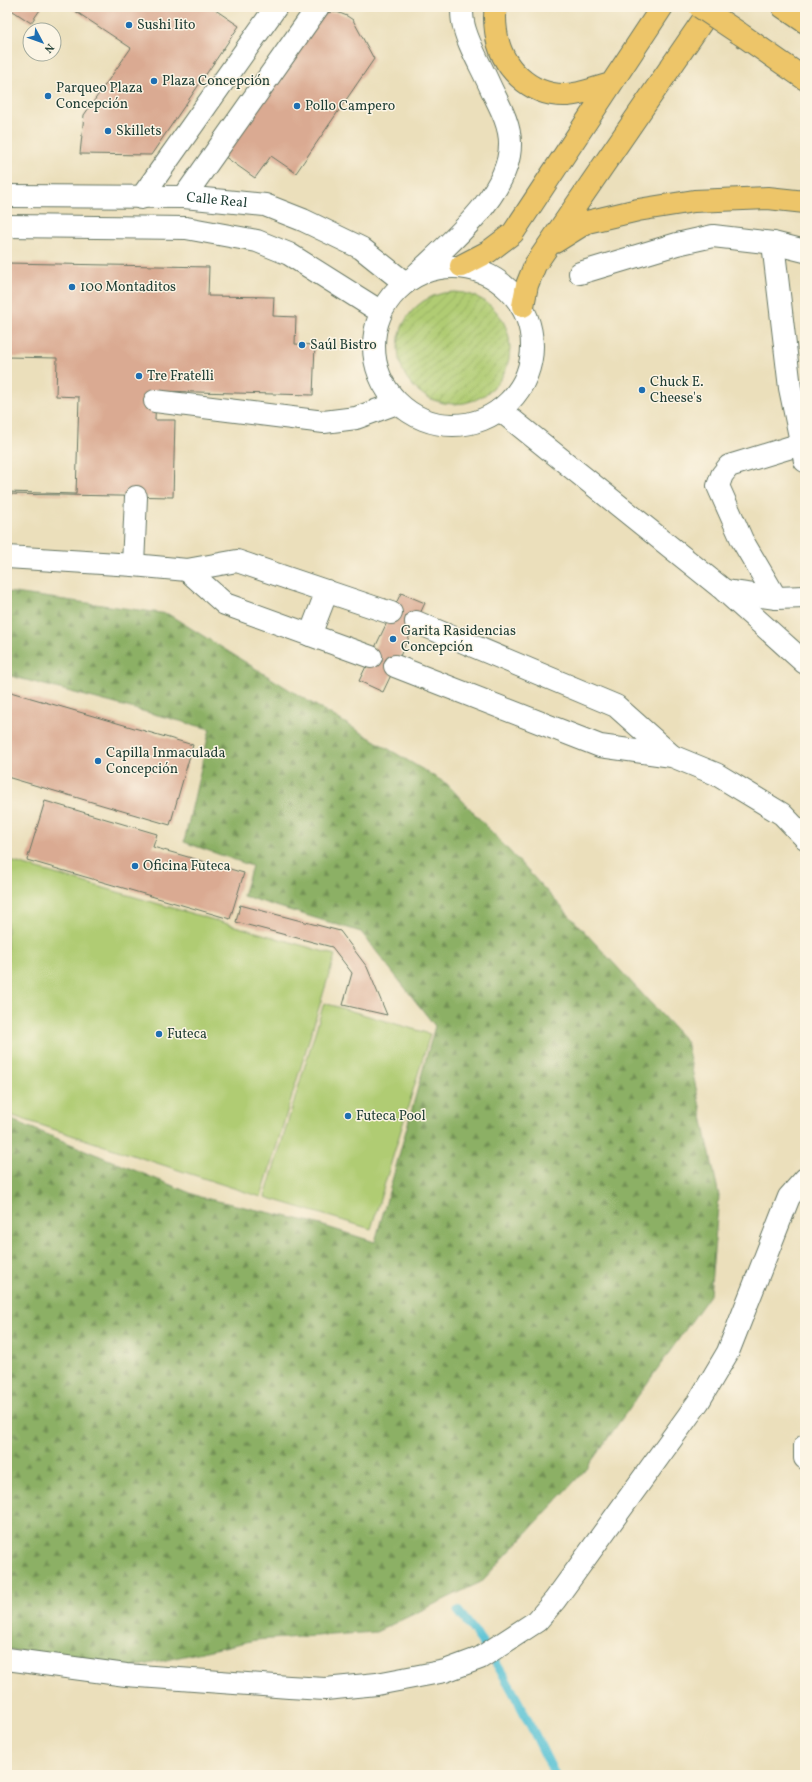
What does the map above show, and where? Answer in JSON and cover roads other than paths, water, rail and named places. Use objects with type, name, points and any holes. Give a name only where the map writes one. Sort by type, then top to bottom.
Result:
[{"type":"highway","points":[[496,7],[494,15],[497,43],[506,62],[520,78],[544,93],[567,95],[611,84]]},
{"type":"highway","points":[[461,266],[488,252],[512,233],[662,7]]},
{"type":"highway","points":[[700,7],[805,79]]},
{"type":"highway","points":[[523,306],[527,285],[535,265],[547,246],[712,7]]},
{"type":"highway","points":[[783,7],[805,22]]},
{"type":"highway","points":[[547,246],[588,222],[638,210],[694,201],[768,198],[805,202]]},
{"type":"street","points":[[184,197],[318,7]]},
{"type":"street","points":[[411,278],[461,266],[479,270],[497,279],[512,291],[523,306],[531,328],[533,351],[528,374],[517,394],[500,410],[481,421],[459,426],[436,424],[415,417],[397,403],[382,384],[374,360],[374,336],[381,312],[392,296],[411,278],[464,228],[486,202],[500,182],[508,162],[510,143],[506,123],[462,22],[462,7]]},
{"type":"street","points":[[141,198],[274,8]]},
{"type":"street","name":"Calle Real","points":[[7,196],[141,198],[184,197],[265,205],[303,220],[362,248],[411,278]]},
{"type":"street","points":[[7,226],[186,228],[258,241],[289,254],[381,312]]},
{"type":"street","points":[[580,273],[677,244],[714,236],[772,242],[805,251]]},
{"type":"street","points":[[772,242],[790,388],[803,452],[729,466],[722,475],[718,486],[742,540],[776,598]]},
{"type":"street","points":[[790,388],[805,408]]},
{"type":"street","points":[[155,401],[324,422],[356,418],[397,403]]},
{"type":"street","points":[[500,410],[725,591],[805,663]]},
{"type":"street","points":[[133,565],[136,497]]},
{"type":"street","points":[[7,557],[187,570],[237,561],[391,613]]},
{"type":"street","points":[[187,570],[225,604],[371,656]]},
{"type":"street","points":[[310,635],[327,591]]},
{"type":"street","points":[[725,591],[776,598],[805,597]]},
{"type":"street","points":[[416,622],[616,706],[672,756]]},
{"type":"street","points":[[395,666],[600,746],[672,756],[716,774],[782,814],[805,838]]},
{"type":"street","points":[[7,1659],[126,1675],[289,1687],[325,1688],[377,1684],[418,1677],[445,1671],[480,1658],[537,1621],[555,1600],[700,1401],[728,1352],[789,1197],[805,1179]]},
{"type":"street","points":[[805,1446],[805,1458]]},
{"type":"waterway","points":[[458,1611],[487,1649],[500,1669],[523,1710],[555,1775]]},
{"type":"place","name":"Sushi Iito","points":[[129,25]]},
{"type":"place","name":"Plaza Concepción","points":[[154,81]]},
{"type":"place","name":"Parqueo Plaza Concepción","points":[[48,96]]},
{"type":"place","name":"Pollo Campero","points":[[297,106]]},
{"type":"place","name":"Skillets","points":[[108,131]]},
{"type":"place","name":"100 Montaditos","points":[[72,287]]},
{"type":"place","name":"Saúl Bistro","points":[[302,345]]},
{"type":"place","name":"Tre Fratelli","points":[[139,376]]},
{"type":"place","name":"Chuck E. Cheese's","points":[[642,390]]},
{"type":"place","name":"Garita Rasidencias Concepción","points":[[393,639]]},
{"type":"place","name":"Capilla Inmaculada Concepción","points":[[98,761]]},
{"type":"place","name":"Oficina Futeca","points":[[135,866]]},
{"type":"place","name":"Futeca","points":[[159,1034]]},
{"type":"place","name":"Futeca Pool","points":[[348,1116]]}]
